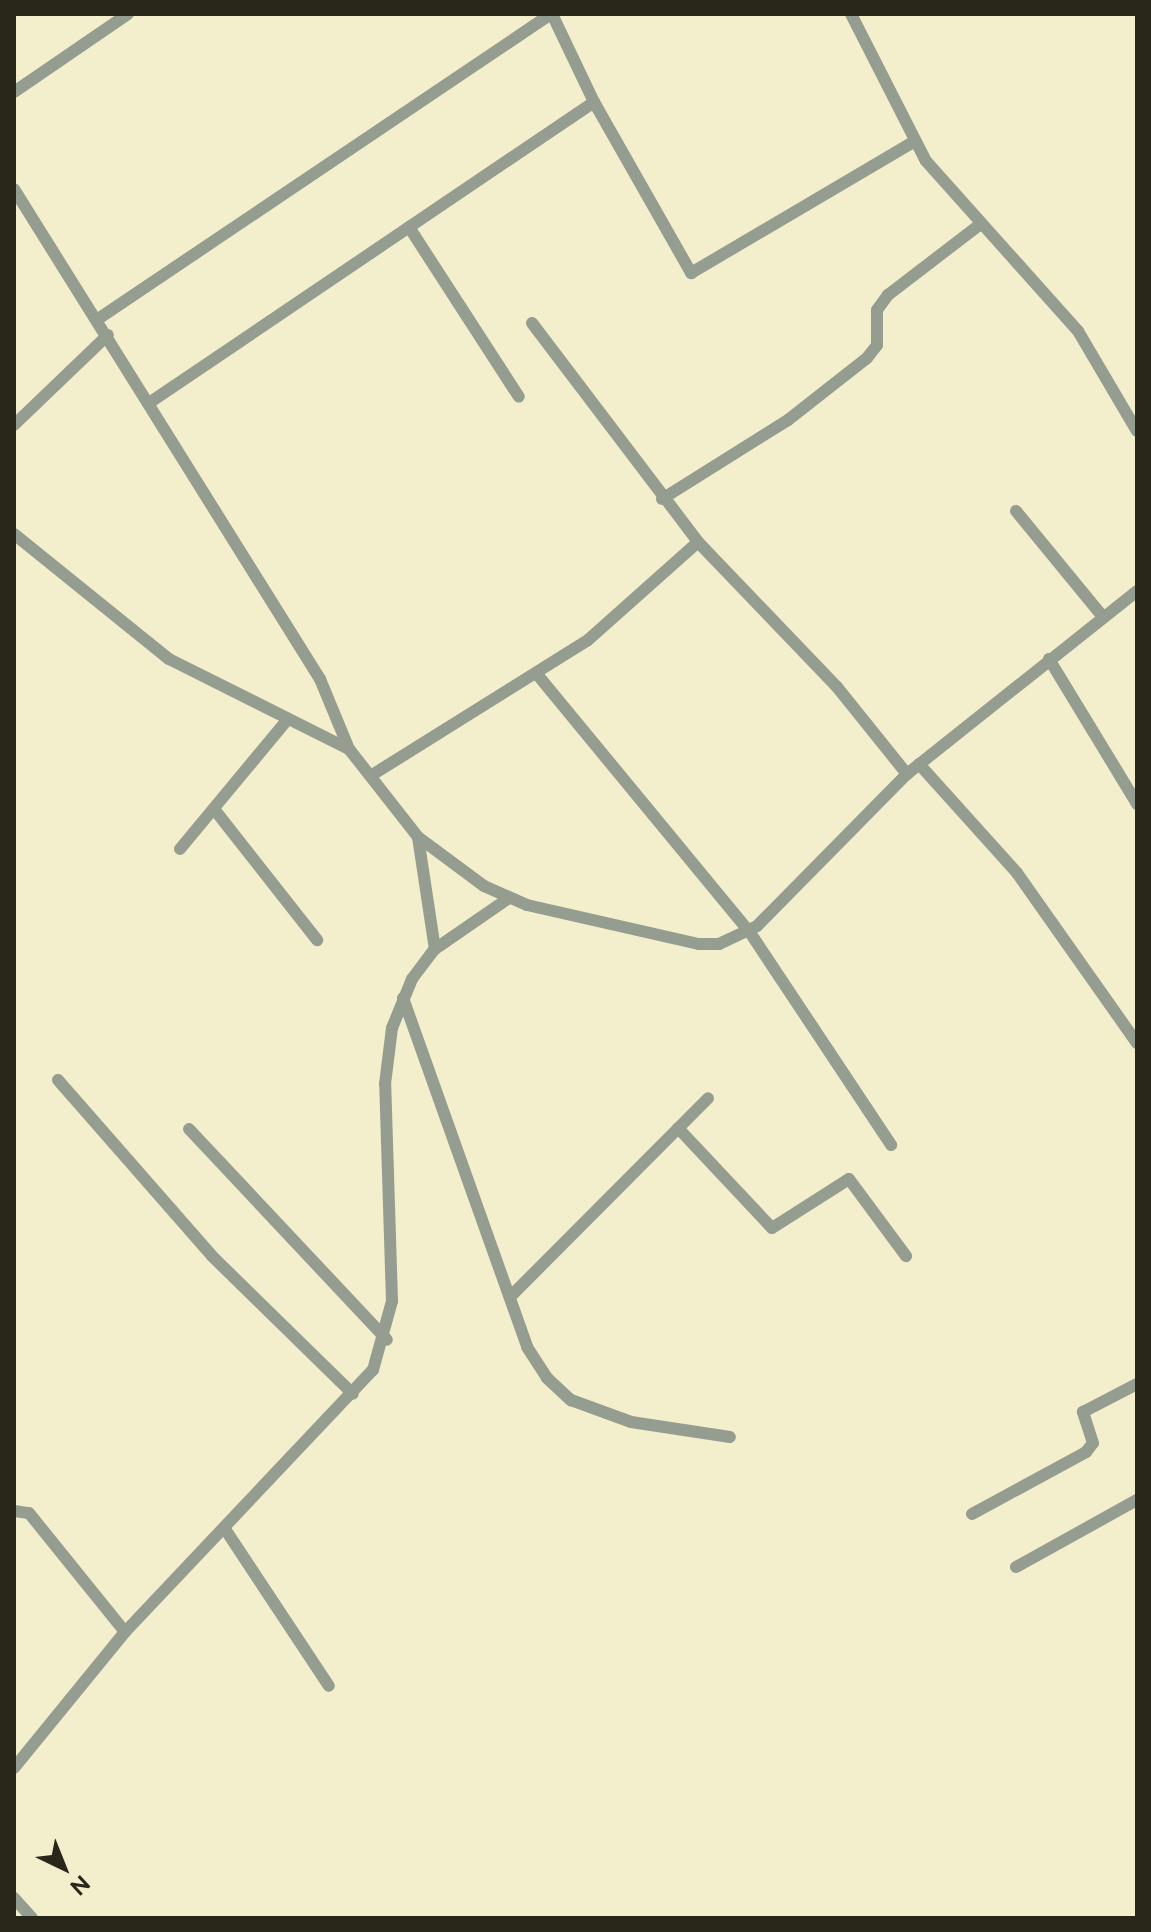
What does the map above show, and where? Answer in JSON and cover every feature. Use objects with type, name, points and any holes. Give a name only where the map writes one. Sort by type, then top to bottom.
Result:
[{"type":"street","points":[[14,92],[128,14]]},
{"type":"street","points":[[98,319],[552,14],[594,102],[691,273],[915,141]]},
{"type":"street","points":[[851,14],[915,141],[978,226],[1078,331],[1137,431]]},
{"type":"street","points":[[149,403],[594,102]]},
{"type":"street","points":[[14,189],[320,679],[349,749],[418,837],[509,898],[679,942],[719,944],[749,931],[907,774],[1137,591]]},
{"type":"street","points":[[662,499],[788,420],[867,358],[877,345],[876,317],[888,295],[978,226]]},
{"type":"street","points":[[409,227],[519,397]]},
{"type":"street","points":[[532,323],[662,499],[698,542],[837,687],[907,774]]},
{"type":"street","points":[[14,425],[108,335]]},
{"type":"street","points":[[1016,511],[1103,617]]},
{"type":"street","points":[[14,534],[169,659],[349,749]]},
{"type":"street","points":[[372,775],[588,640],[698,542]]},
{"type":"street","points":[[1049,659],[1137,804]]},
{"type":"street","points":[[536,673],[749,931],[891,1145]]},
{"type":"street","points":[[180,849],[287,720]]},
{"type":"street","points":[[919,764],[1017,873],[1137,1043]]},
{"type":"street","points":[[214,809],[317,940]]},
{"type":"street","points":[[418,837],[435,949]]},
{"type":"street","points":[[14,1768],[125,1632],[353,1394],[387,1340],[385,1084],[403,998],[435,949],[509,898]]},
{"type":"street","points":[[403,998],[527,1347],[571,1400],[644,1425],[730,1437]]},
{"type":"street","points":[[58,1080],[212,1256],[353,1394]]},
{"type":"street","points":[[511,1296],[708,1098]]},
{"type":"street","points":[[678,1128],[772,1228],[843,1178],[906,1256]]},
{"type":"street","points":[[189,1129],[387,1340]]},
{"type":"street","points":[[972,1514],[1086,1452],[1093,1443],[1083,1412],[1137,1384]]},
{"type":"street","points":[[1016,1567],[1137,1500]]},
{"type":"street","points":[[14,1511],[29,1513],[125,1632]]},
{"type":"street","points":[[225,1529],[329,1686]]},
{"type":"street","points":[[14,1898],[32,1918]]}]
